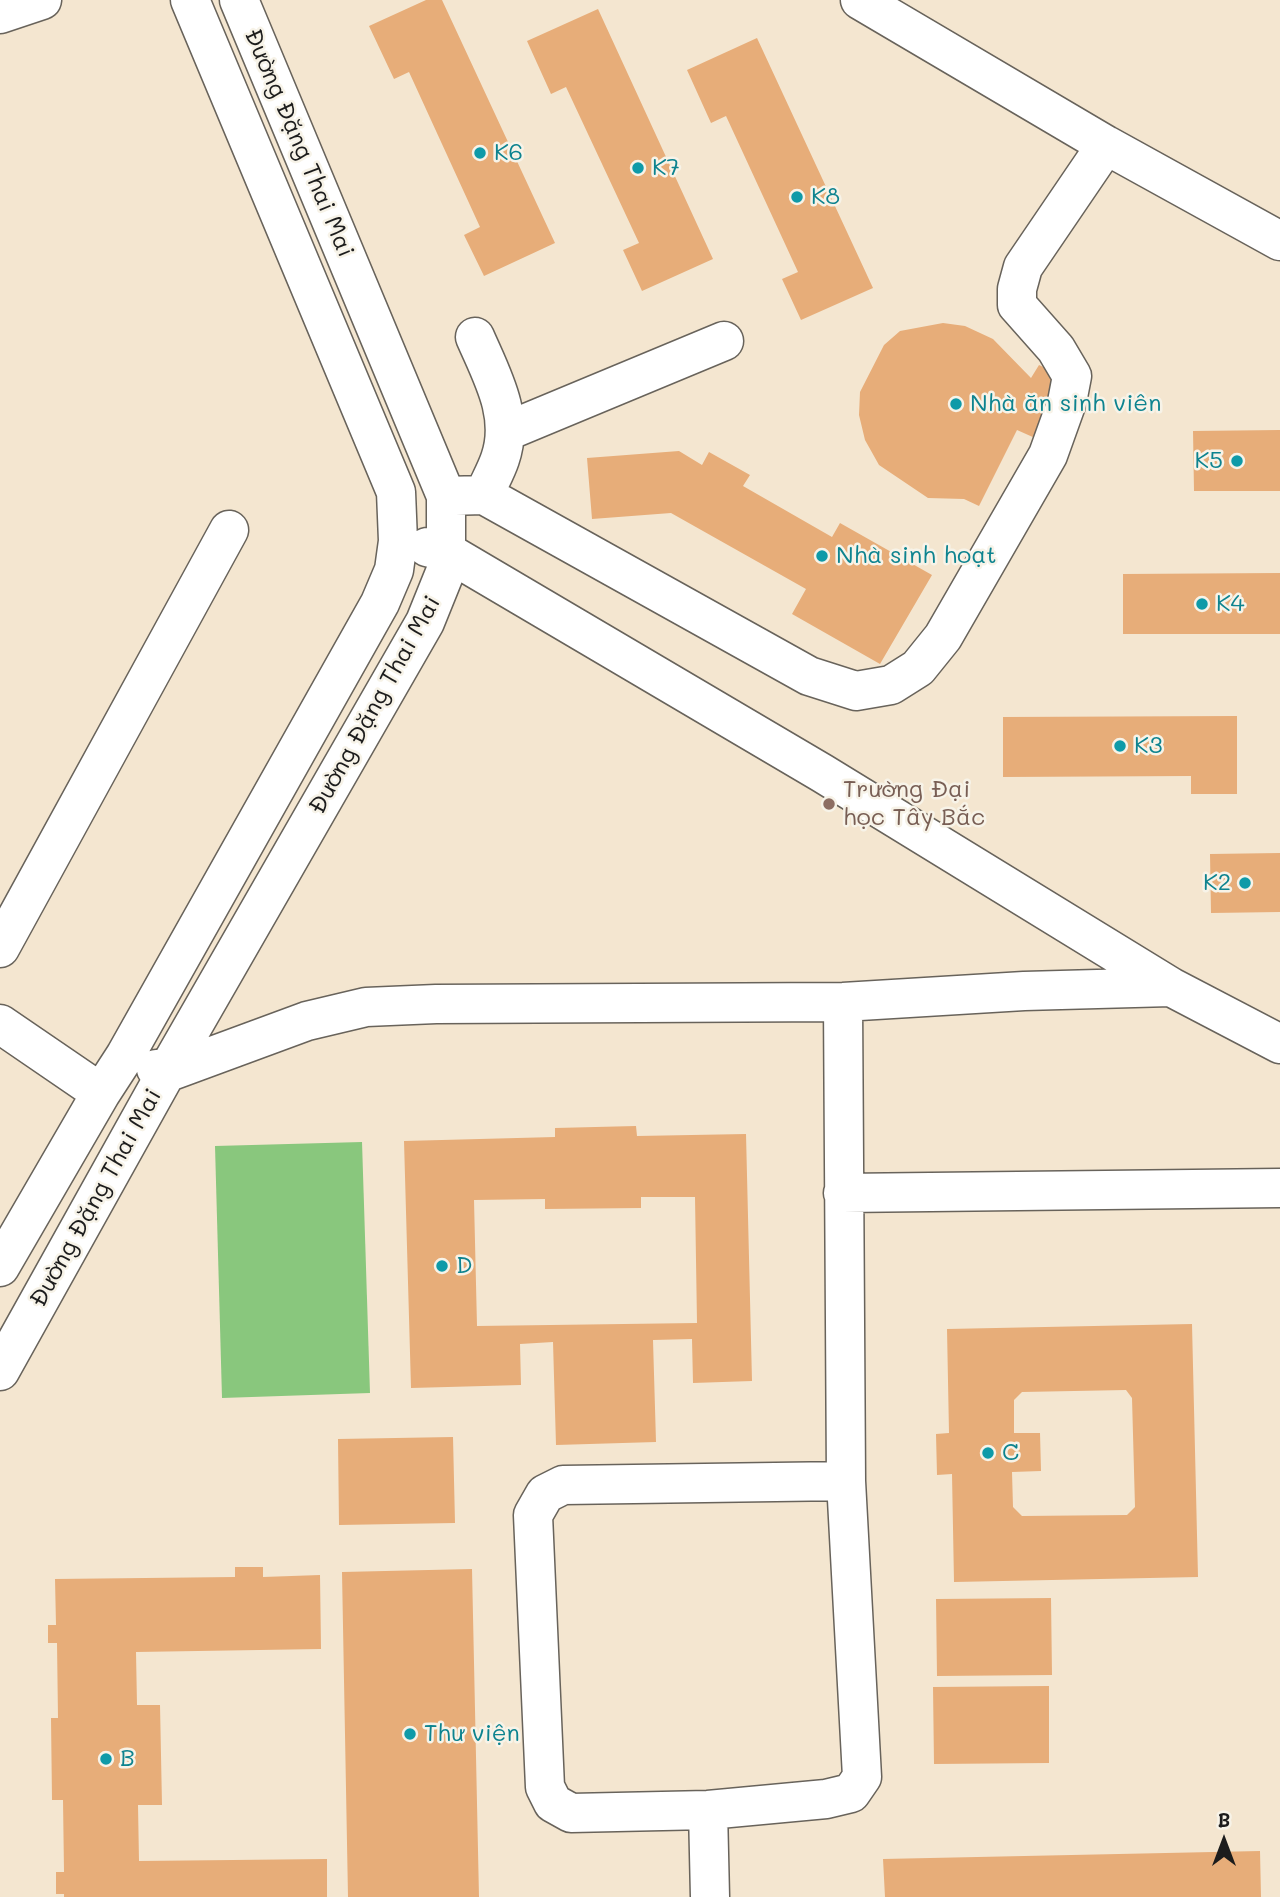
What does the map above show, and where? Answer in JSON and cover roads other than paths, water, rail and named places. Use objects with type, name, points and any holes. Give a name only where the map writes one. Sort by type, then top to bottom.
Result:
[{"type":"street","points":[[0,13],[42,0]]},
{"type":"street","name":"Đường Đặng Thai Mai","points":[[0,1267],[125,1056],[380,603],[394,570],[398,541],[396,492],[190,0]]},
{"type":"street","name":"Đường Đặng Thai Mai","points":[[0,1370],[166,1073],[425,622],[446,570],[446,496],[239,0]]},
{"type":"street","points":[[860,0],[1106,145],[1280,242]]},
{"type":"street","points":[[446,496],[484,495],[809,676],[856,691],[891,685],[918,668],[943,637],[1048,456],[1067,402],[1072,376],[1056,349],[1017,305],[1017,289],[1023,267],[1106,145]]},
{"type":"street","points":[[475,337],[505,412],[501,458],[484,495]]},
{"type":"street","points":[[505,432],[724,341]]},
{"type":"street","points":[[0,948],[229,530]]},
{"type":"street","points":[[398,541],[447,552],[822,773],[1171,987],[1280,1044]]},
{"type":"street","points":[[125,1056],[166,1073],[307,1021],[366,1007],[436,1004],[843,1002],[1024,991],[1171,987]]},
{"type":"street","points":[[843,1002],[846,1481],[862,1777],[851,1793],[826,1799],[708,1810],[571,1813],[554,1802],[545,1787],[533,1515],[545,1494],[563,1485],[846,1481]]},
{"type":"street","points":[[0,1024],[101,1093]]},
{"type":"street","points":[[843,1193],[1280,1188]]},
{"type":"street","points":[[708,1810],[710,1897]]},
{"type":"place","name":"K6","points":[[480,153]]},
{"type":"place","name":"K7","points":[[638,168]]},
{"type":"place","name":"K8","points":[[797,197]]},
{"type":"place","name":"Nhà ăn sinh viên","points":[[956,404]]},
{"type":"place","name":"K5","points":[[1237,461]]},
{"type":"place","name":"Nhà sinh hoạt","points":[[822,556]]},
{"type":"place","name":"K4","points":[[1202,604]]},
{"type":"place","name":"K3","points":[[1120,746]]},
{"type":"place","name":"Trường Đại học Tây Bắc","points":[[829,804]]},
{"type":"place","name":"K2","points":[[1245,883]]},
{"type":"place","name":"D","points":[[442,1266]]},
{"type":"place","name":"C","points":[[988,1453]]},
{"type":"place","name":"Thư viện","points":[[410,1734]]},
{"type":"place","name":"B","points":[[106,1759]]}]
